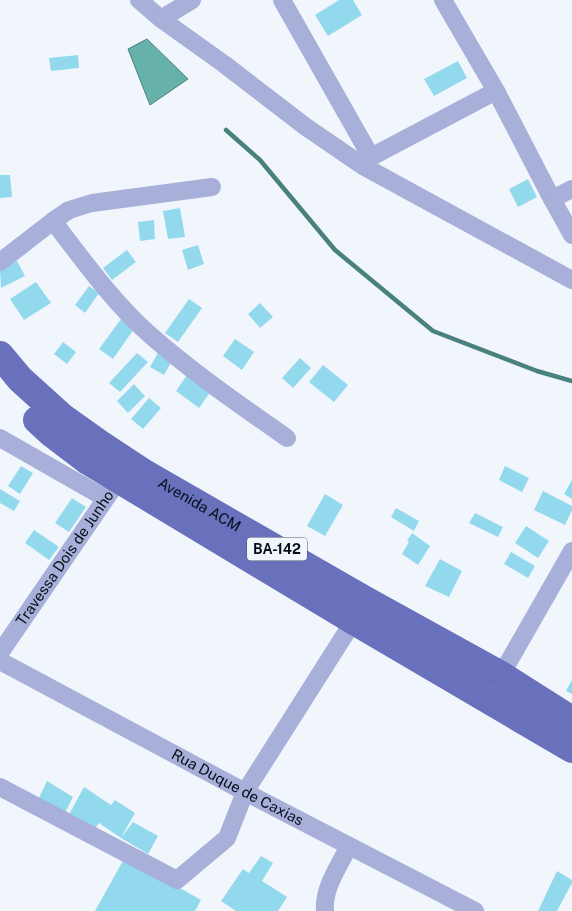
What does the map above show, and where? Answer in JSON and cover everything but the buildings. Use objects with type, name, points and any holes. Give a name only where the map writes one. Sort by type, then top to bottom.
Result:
[{"type":"main road","name":"Avenida ACM","points":[[0,355],[20,379],[62,418],[118,480]]},
{"type":"main road","name":"Avenida ACM","points":[[0,384],[50,432],[88,461],[118,480],[359,610],[501,675],[572,720]]},
{"type":"main road","name":"Avenida ACM","points":[[359,610],[572,749]]},
{"type":"street","points":[[139,0],[161,19],[224,64],[306,128],[572,280]]},
{"type":"street","points":[[161,19],[192,0]]},
{"type":"street","points":[[282,0],[367,162]]},
{"type":"street","points":[[443,0],[496,92],[572,235]]},
{"type":"street","points":[[367,162],[496,92]]},
{"type":"street","points":[[0,262],[68,210],[92,203],[212,187]]},
{"type":"street","points":[[552,200],[572,189]]},
{"type":"street","points":[[52,221],[107,291],[148,334],[215,387],[287,438]]},
{"type":"street","points":[[0,438],[118,480]]},
{"type":"street","name":"Travessa Dois de Junho","points":[[0,653],[118,480]]},
{"type":"street","points":[[501,675],[572,552]]},
{"type":"street","points":[[0,787],[177,880],[227,838],[245,792],[359,610]]},
{"type":"street","name":"Rua Duque de Caxias","points":[[0,661],[245,792],[475,911]]},
{"type":"street","points":[[325,911],[328,888],[349,846]]},
{"type":"shaded area","points":[[147,39],[188,79],[150,105],[128,49]]},
{"type":"waterway","points":[[226,130],[260,160],[335,250],[433,331],[537,371],[572,381]]}]
